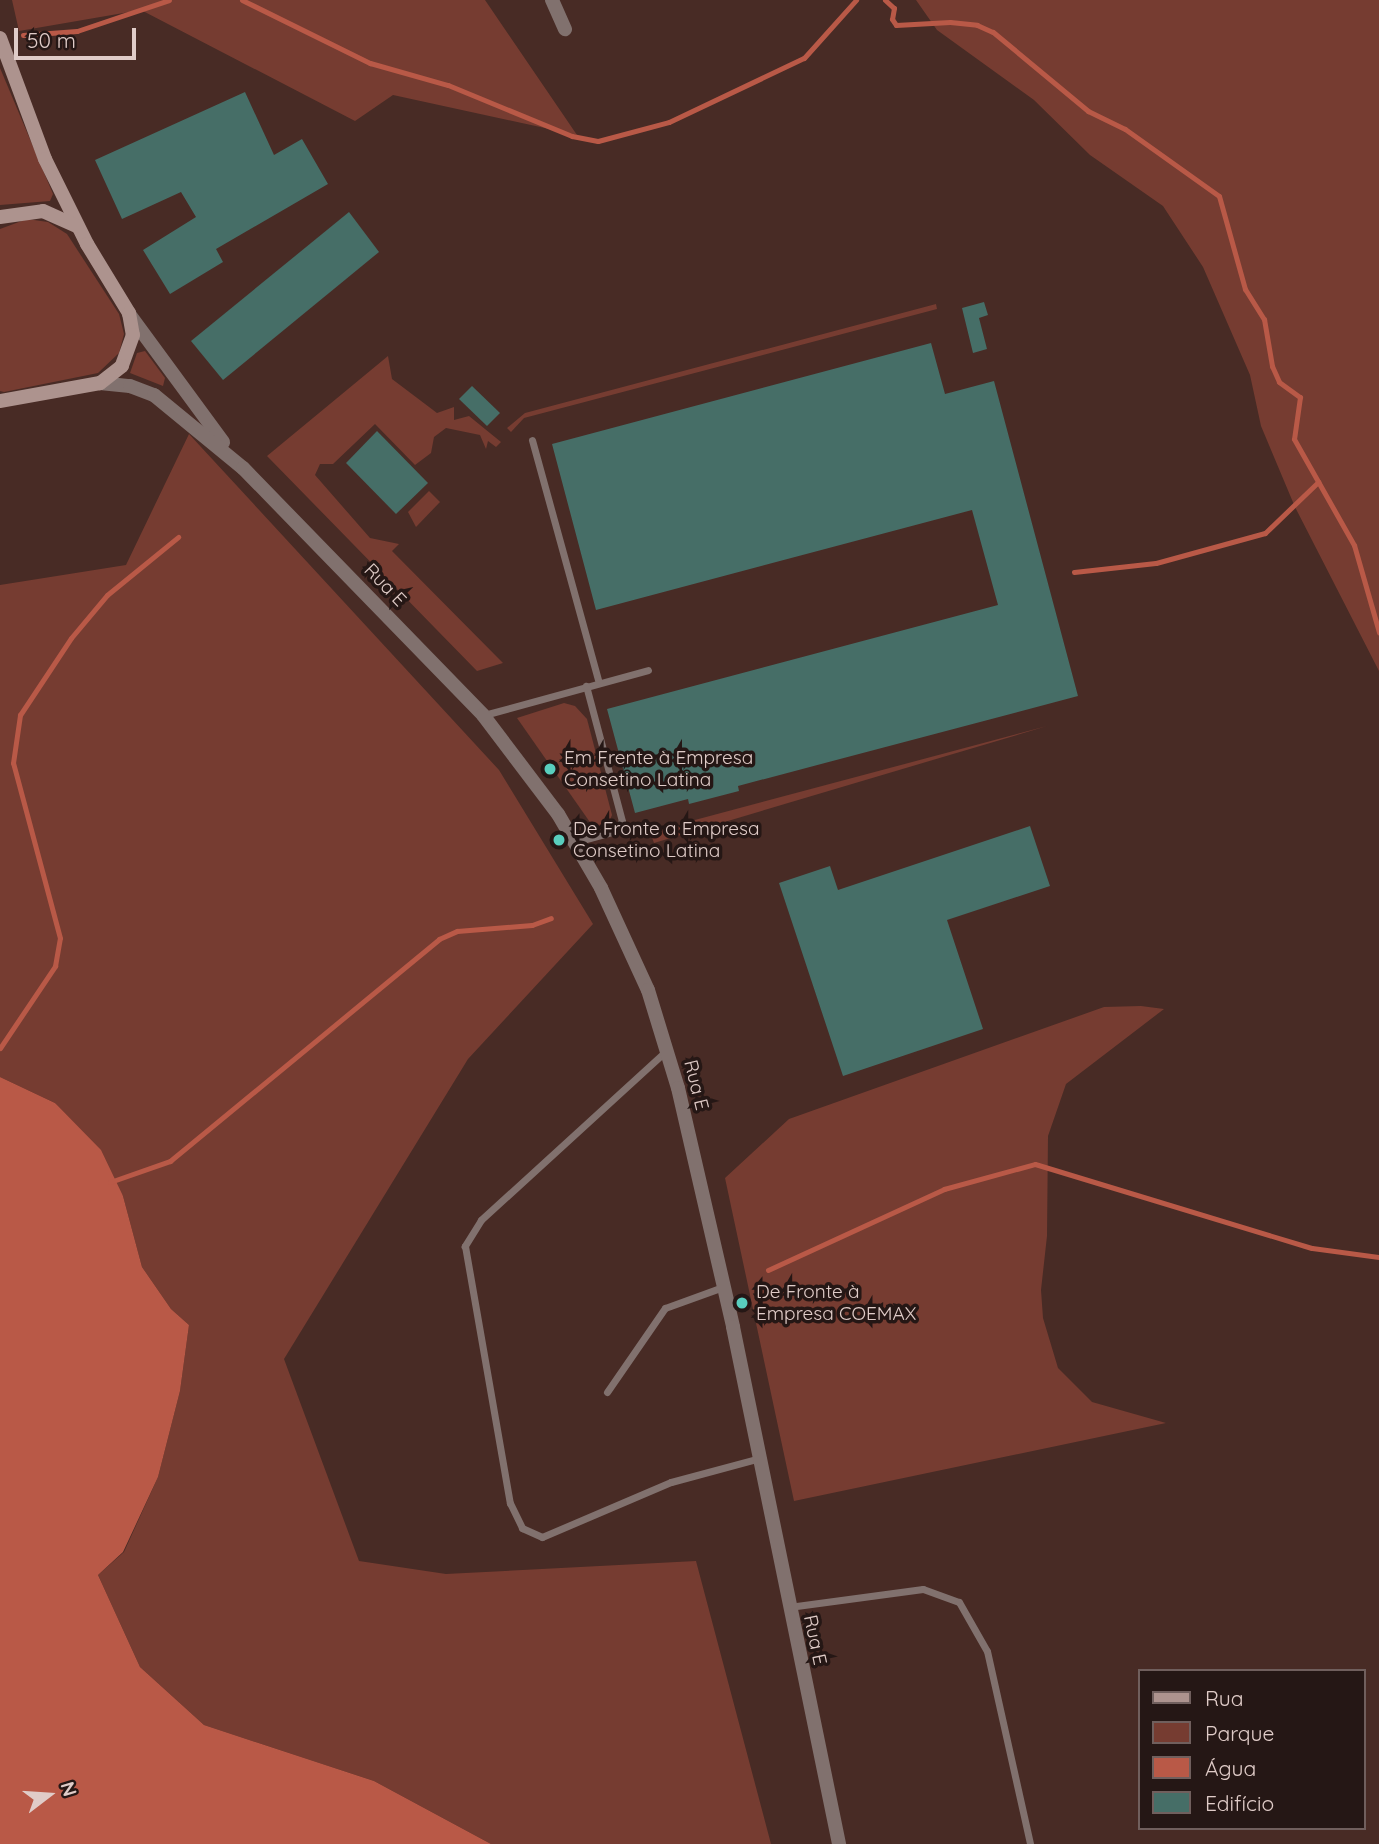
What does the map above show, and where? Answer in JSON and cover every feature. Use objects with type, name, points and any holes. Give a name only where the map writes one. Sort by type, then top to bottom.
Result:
[{"type":"street","points":[[552,0],[565,29]]},
{"type":"street","points":[[0,38],[30,124],[78,227],[129,313],[133,335],[127,357],[116,373],[100,383],[3,402]]},
{"type":"street","points":[[0,217],[43,211],[78,227]]},
{"type":"street","name":"Rua E","points":[[129,313],[243,468]]},
{"type":"street","name":"Rua E","points":[[100,383],[130,386],[154,395],[243,468],[483,715],[535,780],[575,842],[621,928],[668,1049],[723,1287],[756,1459],[839,1844]]},
{"type":"lane","points":[[532,440],[598,683]]},
{"type":"lane","points":[[483,715],[648,670]]},
{"type":"lane","points":[[575,842],[613,832],[622,821],[586,686]]},
{"type":"lane","points":[[668,1049],[481,1220],[465,1246],[510,1503],[522,1528],[542,1537],[671,1482],[756,1459]]},
{"type":"lane","points":[[607,1392],[665,1308],[723,1287]]},
{"type":"lane","points":[[788,1607],[923,1589],[959,1602],[987,1651],[1030,1844]]},
{"type":"green space","points":[[12,0],[485,0],[577,135],[393,95],[355,121],[141,10],[19,31]]},
{"type":"green space","points":[[916,0],[1379,0],[1379,671],[1295,507],[1261,426],[1250,375],[1203,267],[1163,206],[1090,155],[1034,100],[937,30]]},
{"type":"green space","points":[[0,68],[53,194],[50,201],[0,205]]},
{"type":"green space","points":[[27,219],[48,222],[67,234],[119,314],[124,334],[119,353],[98,373],[4,392],[0,391],[0,229]]},
{"type":"green space","points":[[936,304],[937,309],[524,418],[511,432],[507,428],[525,413]]},
{"type":"green space","points":[[145,351],[165,378],[163,386],[130,373],[137,353]]},
{"type":"green space","points":[[388,356],[392,379],[437,413],[454,407],[454,420],[469,416],[501,442],[496,447],[488,441],[486,449],[480,435],[446,428],[434,437],[431,453],[415,465],[375,424],[333,464],[320,464],[315,475],[370,538],[399,544],[392,551],[503,663],[477,671],[267,456]]},
{"type":"green space","points":[[189,434],[499,770],[593,924],[468,1059],[284,1359],[359,1561],[446,1574],[696,1561],[771,1844],[491,1844],[374,1781],[204,1725],[140,1667],[98,1575],[124,1552],[158,1477],[180,1391],[189,1325],[171,1309],[142,1267],[123,1196],[55,1103],[0,1077],[0,585],[126,565]]},
{"type":"green space","points":[[429,491],[440,502],[416,527],[408,512]]},
{"type":"green space","points":[[564,703],[575,706],[587,719],[612,815],[609,822],[594,828],[517,718]]},
{"type":"green space","points":[[1047,726],[654,843],[650,832]]},
{"type":"green space","points":[[1141,1006],[1164,1009],[1066,1084],[1048,1136],[1047,1236],[1041,1290],[1043,1318],[1058,1368],[1092,1402],[1166,1423],[794,1501],[725,1178],[789,1119],[1104,1007]]},
{"type":"water","points":[[0,1077],[55,1103],[101,1150],[123,1196],[142,1267],[171,1309],[189,1325],[180,1391],[158,1477],[123,1552],[98,1575],[140,1667],[204,1725],[374,1781],[491,1844],[0,1844]]},
{"type":"building","points":[[245,92],[274,155],[302,139],[328,184],[216,249],[223,262],[170,294],[143,250],[196,217],[181,192],[122,219],[95,160]]},
{"type":"building","points":[[349,212],[379,252],[223,380],[191,341]]},
{"type":"building","points":[[984,302],[988,315],[979,318],[987,349],[973,353],[962,308]]},
{"type":"building","points":[[931,343],[945,394],[994,381],[1078,696],[738,786],[739,791],[689,804],[688,799],[635,813],[607,709],[998,605],[972,510],[596,610],[552,444]]},
{"type":"building","points":[[472,386],[500,413],[487,426],[459,399]]},
{"type":"building","points":[[377,431],[428,483],[396,514],[346,463]]},
{"type":"building","points":[[1030,826],[1050,886],[947,920],[983,1029],[843,1076],[779,883],[830,866],[838,890]]},
{"type":"waterway","points":[[23,35],[77,31],[169,0]]},
{"type":"waterway","points":[[242,0],[370,63],[448,85],[572,136],[598,141],[669,122],[804,58],[856,0]]},
{"type":"waterway","points":[[885,0],[894,8],[892,19],[896,25],[950,22],[977,25],[993,32],[1088,111],[1125,129],[1219,196],[1245,289],[1264,319],[1272,366],[1279,382],[1300,397],[1294,439],[1354,545],[1379,632]]},
{"type":"waterway","points":[[1074,572],[1156,563],[1265,533],[1318,482]]},
{"type":"waterway","points":[[0,1048],[55,966],[60,938],[13,763],[20,715],[71,638],[107,595],[178,537]]},
{"type":"waterway","points":[[110,1182],[170,1161],[439,939],[457,931],[532,925],[551,918]]},
{"type":"waterway","points":[[768,1270],[944,1189],[1035,1164],[1312,1248],[1379,1257]]},
{"type":"place","name":"Em Frente à Empresa Consetino Latina","points":[[550,769]]},
{"type":"place","name":"De Fronte a Empresa Consetino Latina","points":[[559,840]]},
{"type":"place","name":"De Fronte à Empresa COEMAX","points":[[742,1303]]}]
